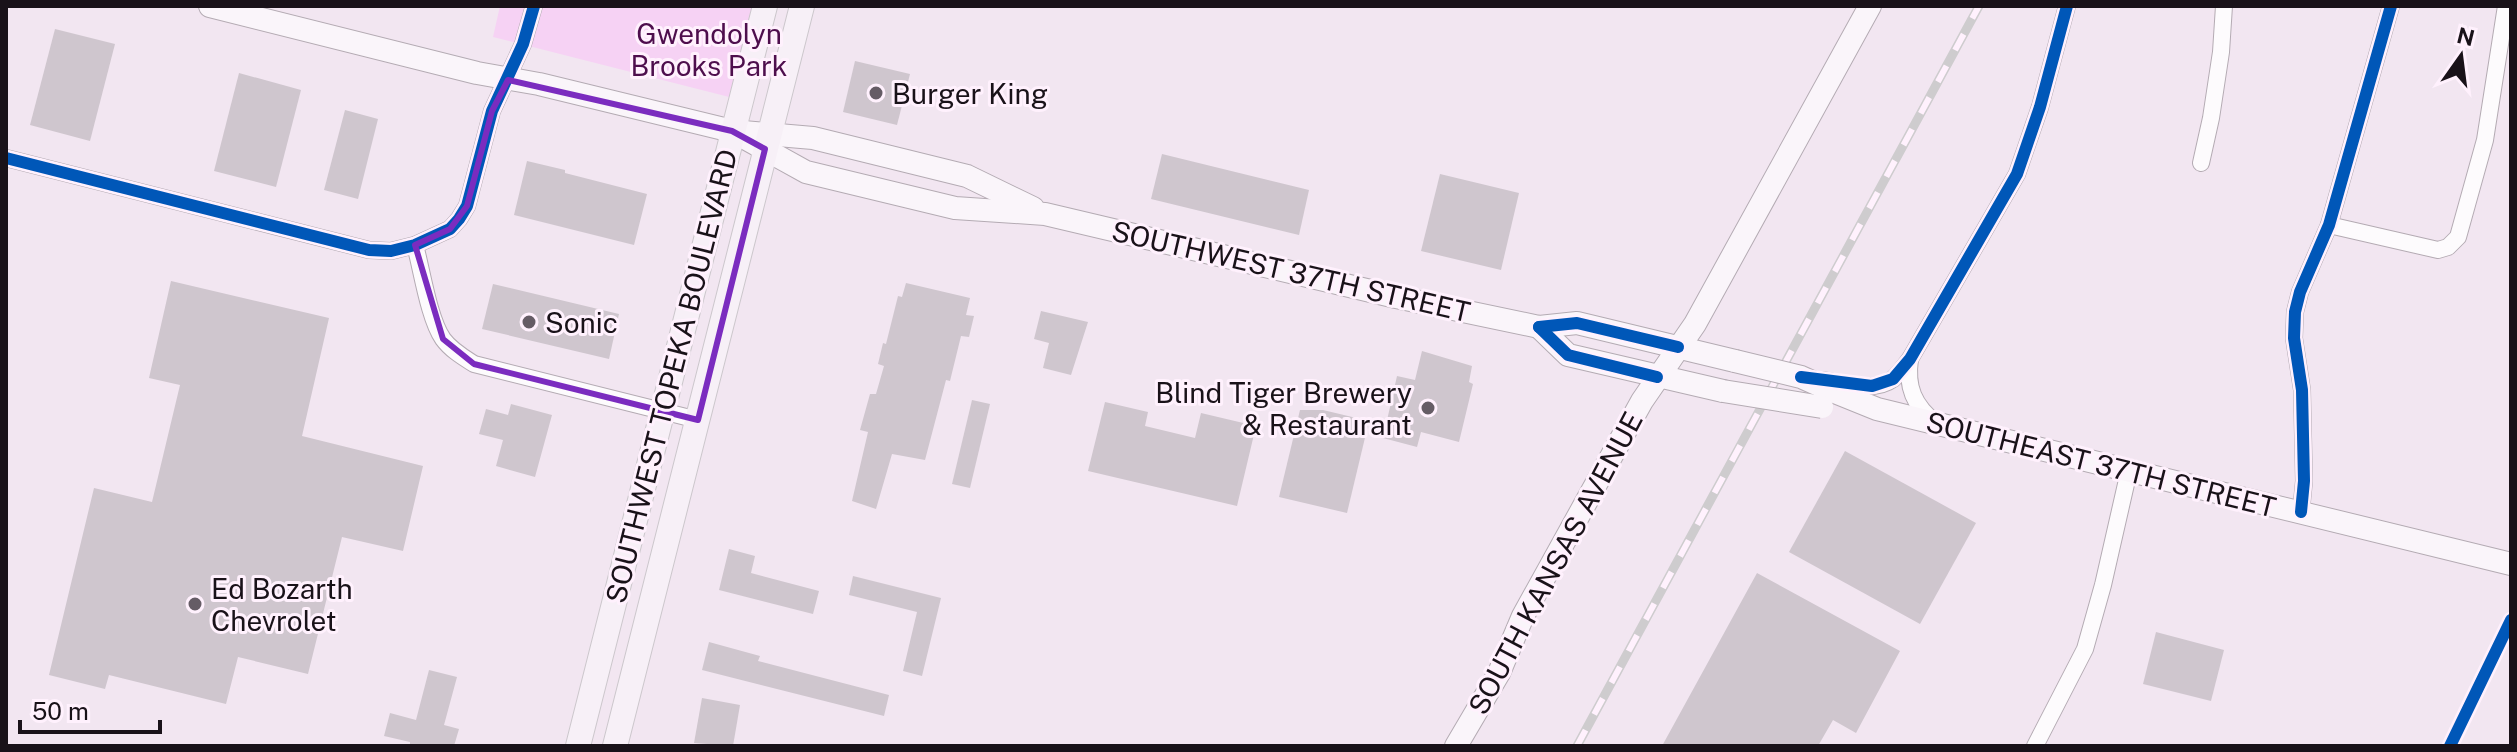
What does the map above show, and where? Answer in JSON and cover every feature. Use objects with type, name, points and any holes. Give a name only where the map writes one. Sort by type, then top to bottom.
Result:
[{"type":"main road","name":"SOUTHWEST 37TH STREET","points":[[210,6],[508,80],[539,84],[732,131],[767,142],[806,172],[955,208],[1045,214],[1363,290],[1539,327],[1577,323],[1801,377],[1830,393],[1877,409]]},
{"type":"main road","name":"SOUTHWEST TOPEKA BOULEVARD","points":[[578,746],[765,6]]},
{"type":"main road","name":"SOUTHWEST TOPEKA BOULEVARD","points":[[615,746],[802,6]]},
{"type":"main road","name":"SOUTH KANSAS AVENUE","points":[[1456,746],[1499,673],[1523,616],[1657,377],[1695,324],[1870,6]]},
{"type":"main road","name":"SOUTHWEST 37TH STREET","points":[[767,142],[813,138],[967,176],[1045,214]]},
{"type":"main road","name":"SOUTHWEST 37TH STREET","points":[[1539,327],[1568,355],[1657,377],[1723,391],[1830,393]]},
{"type":"main road","name":"SOUTHEAST 37TH STREET","points":[[1877,409],[2511,564]]},
{"type":"street","points":[[6,158],[369,250],[391,251],[415,245],[450,229],[467,206],[492,111],[523,44],[534,6]]},
{"type":"street","points":[[1830,393],[1893,379],[1910,359],[2017,174],[2040,107],[2067,6]]},
{"type":"street","points":[[2201,163],[2213,105],[2224,6]]},
{"type":"street","points":[[2301,512],[2304,481],[2302,390],[2294,338],[2295,312],[2300,292],[2329,225],[2391,6]]},
{"type":"street","points":[[2329,225],[2438,250],[2448,247],[2458,237],[2485,140],[2506,6]]},
{"type":"street","points":[[415,245],[435,322],[443,339],[474,364],[698,420]]},
{"type":"street","points":[[1910,359],[1908,371],[1912,395],[1923,413],[1937,424]]},
{"type":"street","points":[[2035,746],[2085,649],[2129,471]]},
{"type":"highlighted area","points":[[508,80],[732,131],[765,149],[698,420],[474,364],[443,339],[415,245],[450,229],[467,206],[492,111]]},
{"type":"green space","name":"Gwendolyn Brooks Park","points":[[500,6],[764,6],[741,100],[493,37]]},
{"type":"building","points":[[55,29],[115,44],[90,141],[30,125]]},
{"type":"building","name":"Burger King","points":[[855,61],[910,74],[897,125],[843,112]]},
{"type":"building","points":[[239,73],[301,90],[276,187],[214,171]]},
{"type":"building","points":[[345,110],[378,119],[358,199],[324,190]]},
{"type":"building","points":[[1162,154],[1309,190],[1299,235],[1151,199]]},
{"type":"building","points":[[527,161],[647,194],[634,245],[514,215]]},
{"type":"building","points":[[1440,174],[1519,193],[1501,270],[1421,251]]},
{"type":"building","name":"Ed Bozarth Chevrolet","points":[[171,281],[329,318],[302,436],[423,466],[403,551],[342,537],[308,674],[238,657],[226,704],[109,675],[105,689],[49,675],[94,488],[152,502],[180,385],[149,378]]},
{"type":"building","points":[[906,283],[970,298],[966,315],[974,316],[969,337],[961,336],[950,381],[946,380],[925,460],[892,454],[876,509],[852,501],[868,432],[860,430],[870,394],[876,394],[884,366],[878,364],[883,343],[886,344],[898,296],[902,297]]},
{"type":"building","name":"Sonic","points":[[493,284],[619,314],[609,359],[482,329]]},
{"type":"building","points":[[1041,311],[1088,322],[1071,375],[1043,368],[1049,343],[1034,339]]},
{"type":"building","name":"Blind Tiger Brewery & Restaurant","points":[[1422,351],[1472,366],[1469,382],[1473,384],[1459,442],[1421,432],[1417,447],[1383,438],[1397,376],[1415,380]]},
{"type":"building","points":[[972,400],[990,404],[970,488],[952,484]]},
{"type":"building","points":[[1105,402],[1148,412],[1145,426],[1195,438],[1201,413],[1256,426],[1237,506],[1088,471]]},
{"type":"building","points":[[511,404],[552,415],[535,477],[496,466],[503,440],[479,434],[486,409],[508,415]]},
{"type":"building","points":[[1300,410],[1323,410],[1369,421],[1347,513],[1279,497]]},
{"type":"building","points":[[1845,451],[1976,523],[1920,624],[1789,552]]},
{"type":"building","points":[[729,549],[755,556],[751,573],[819,591],[813,614],[719,590]]},
{"type":"building","points":[[1757,573],[1900,651],[1856,733],[1833,720],[1818,746],[1662,746]]},
{"type":"building","points":[[853,576],[941,598],[922,676],[903,671],[917,612],[849,595]]},
{"type":"building","points":[[2156,632],[2224,650],[2211,701],[2143,684]]},
{"type":"building","points":[[709,642],[760,656],[758,661],[889,695],[884,716],[702,670]]},
{"type":"building","points":[[429,670],[457,677],[444,725],[459,729],[454,746],[410,746],[410,742],[384,736],[390,713],[416,720]]},
{"type":"building","points":[[702,698],[740,705],[733,746],[694,743]]},
{"type":"railway","points":[[1577,746],[1979,6]]},
{"type":"cycle path","points":[[6,158],[369,250],[391,251],[415,245],[450,229],[467,206],[492,111],[523,44],[534,6]]},
{"type":"cycle path","points":[[1801,377],[1872,386],[1893,379],[1910,359],[2017,174],[2040,107],[2067,6]]},
{"type":"cycle path","points":[[2301,512],[2304,481],[2302,390],[2294,338],[2295,312],[2300,292],[2329,225],[2391,6]]},
{"type":"cycle path","points":[[1539,327],[1577,323],[1678,347]]},
{"type":"cycle path","points":[[1539,327],[1568,355],[1657,377]]},
{"type":"cycle path","points":[[2450,746],[2511,620]]},
{"type":"place","name":"Burger King","points":[[876,93]]},
{"type":"place","name":"Sonic","points":[[529,322]]},
{"type":"place","name":"Blind Tiger Brewery & Restaurant","points":[[1428,408]]},
{"type":"place","name":"Ed Bozarth Chevrolet","points":[[195,604]]}]
